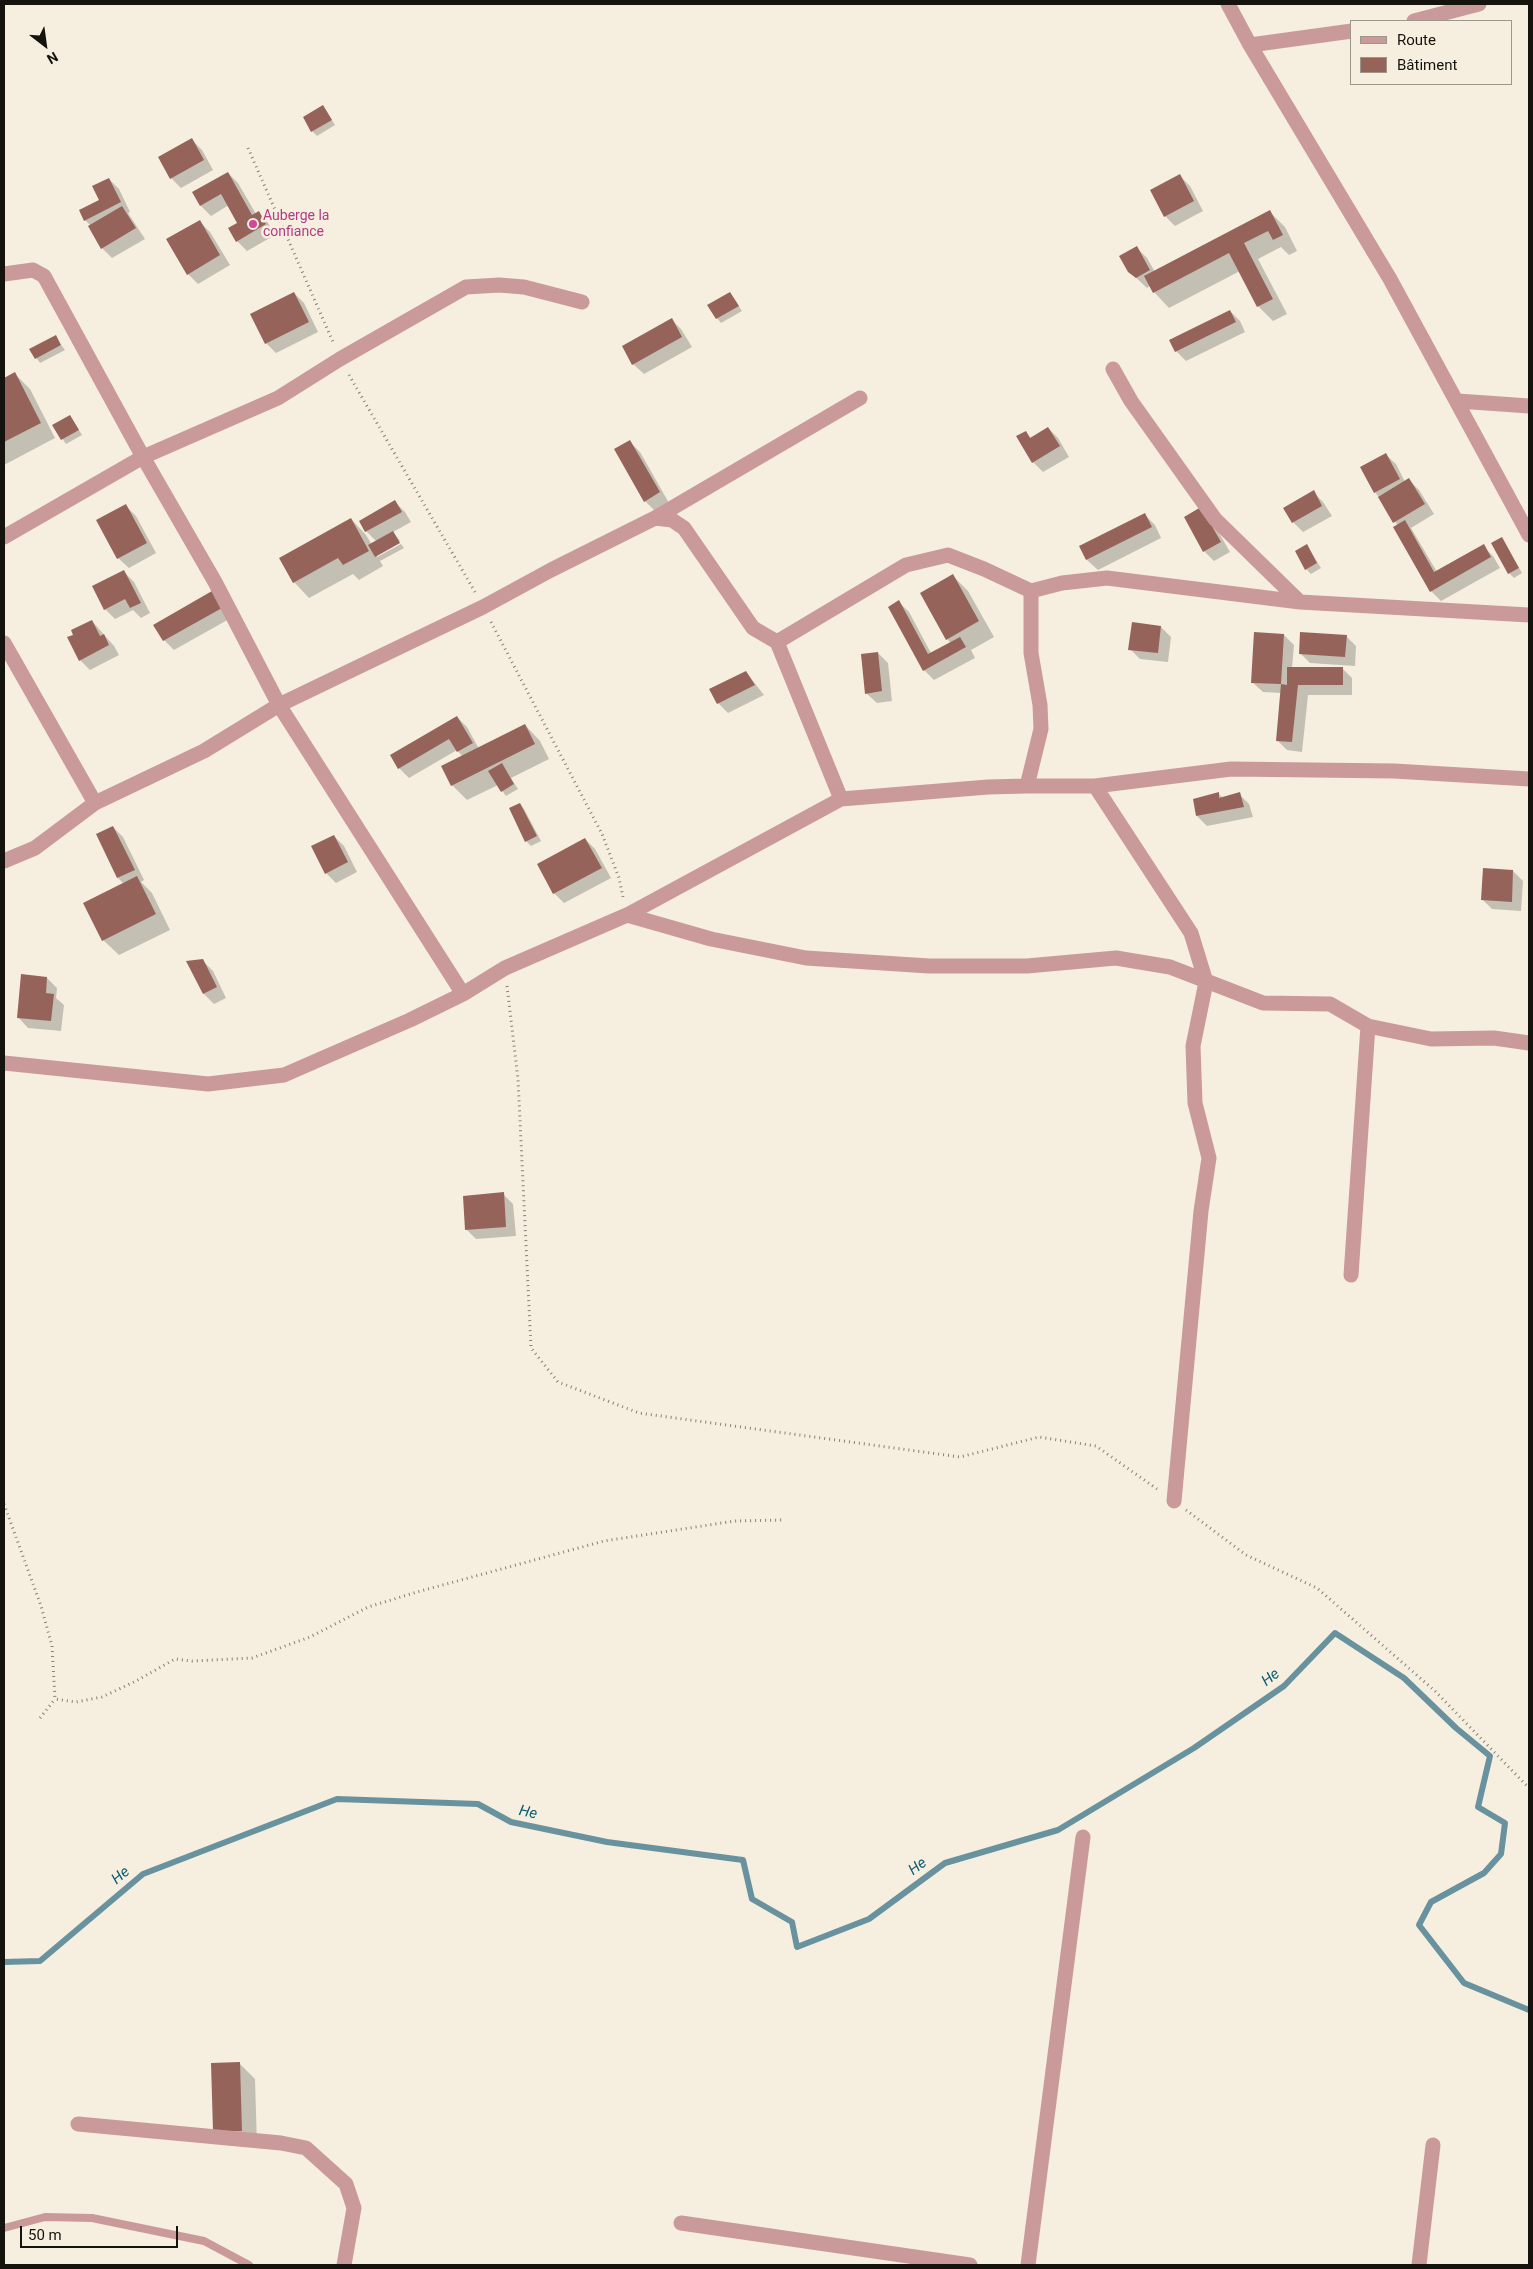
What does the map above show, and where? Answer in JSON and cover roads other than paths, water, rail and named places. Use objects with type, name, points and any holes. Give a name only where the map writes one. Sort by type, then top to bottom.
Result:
[{"type":"street","points":[[1228,4],[1250,45],[1390,279],[1458,401],[1529,535]]},
{"type":"street","points":[[1418,20],[1479,4]]},
{"type":"street","points":[[1250,45],[1350,31]]},
{"type":"street","points":[[4,274],[33,270],[44,276],[143,458],[215,582],[279,705],[463,994]]},
{"type":"street","points":[[4,538],[143,458],[278,398],[340,359],[466,287],[524,287],[582,302]]},
{"type":"street","points":[[1113,369],[1131,401],[1215,519],[1300,602]]},
{"type":"street","points":[[4,861],[35,848],[95,802],[204,751],[279,705],[483,607],[655,518],[860,398]]},
{"type":"street","points":[[1458,401],[1529,406]]},
{"type":"street","points":[[655,518],[672,520],[684,528],[753,628],[777,642],[841,799]]},
{"type":"street","points":[[777,642],[906,564],[948,556],[984,569],[1030,592],[1062,583],[1107,578],[1300,602],[1529,614]]},
{"type":"street","points":[[1027,786],[1041,730],[1040,705],[1031,653],[1030,592]]},
{"type":"street","points":[[4,642],[95,802]]},
{"type":"street","points":[[4,1063],[208,1084],[284,1075],[410,1020],[463,994],[505,968],[627,915],[841,799],[988,787],[1095,786],[1232,769],[1384,771],[1529,779]]},
{"type":"street","points":[[1095,786],[1191,933],[1206,982],[1193,1046],[1195,1103],[1209,1158],[1201,1211],[1174,1501]]},
{"type":"street","points":[[627,915],[711,939],[806,958],[929,966],[1027,966],[1116,958],[1170,967],[1263,1003],[1330,1004],[1368,1026],[1431,1039],[1494,1038],[1529,1043]]},
{"type":"street","points":[[1351,1275],[1368,1026]]},
{"type":"street","points":[[1028,2265],[1083,1837]]},
{"type":"street","points":[[78,2124],[306,2148],[346,2184],[354,2208],[344,2265]]},
{"type":"street","points":[[1419,2265],[1433,2145]]},
{"type":"street","points":[[680,2223],[970,2265]]},
{"type":"lane","points":[[4,2228],[45,2217],[92,2218],[204,2241],[249,2265]]},
{"type":"waterway","name":"He","points":[[4,1962],[40,1961],[143,1874],[337,1799],[478,1804],[511,1822],[607,1842],[743,1860],[752,1899],[792,1922],[797,1947],[869,1919],[945,1863],[1058,1830],[1194,1748],[1284,1686],[1335,1633],[1404,1678],[1456,1728],[1490,1756],[1478,1807],[1505,1823],[1501,1854],[1484,1873],[1431,1902],[1419,1925],[1464,1983],[1529,2010]]},
{"type":"place","name":"Auberge la confiance","points":[[253,224]]}]
